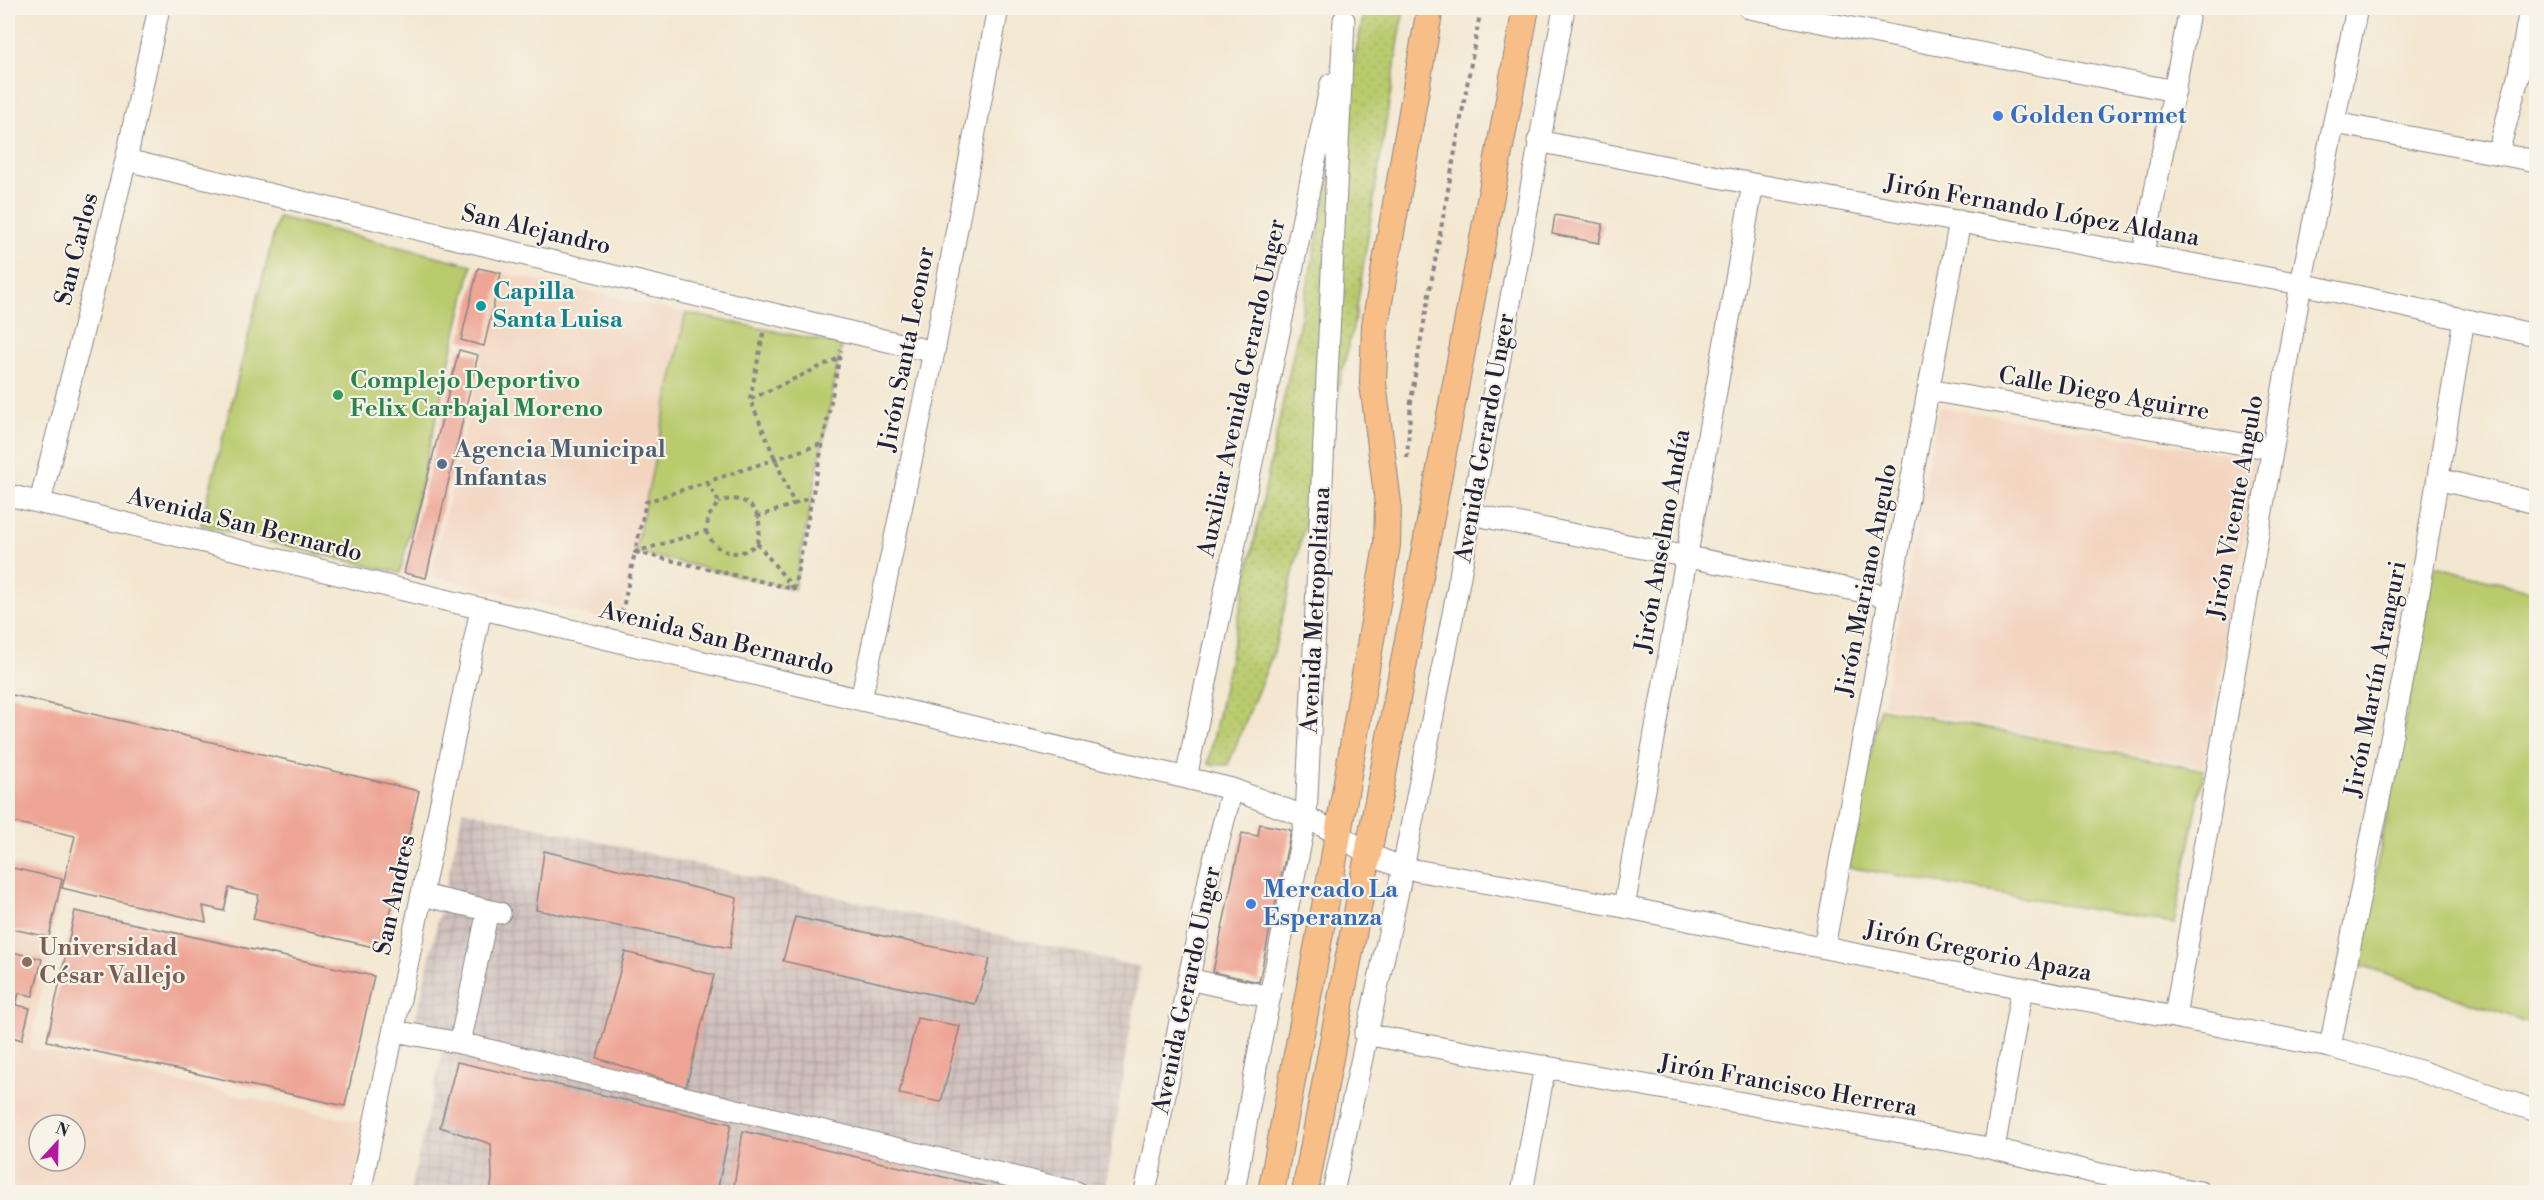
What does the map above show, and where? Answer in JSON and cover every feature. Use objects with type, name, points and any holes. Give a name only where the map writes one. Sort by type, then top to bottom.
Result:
[{"type":"main road","points":[[1271,1192],[1338,834],[1387,545],[1388,503],[1384,455],[1374,391],[1375,325],[1430,8]]},
{"type":"main road","name":"Avenida Gerardo Unger","points":[[1368,854],[1526,8]]},
{"type":"main road","points":[[1305,1192],[1368,854]]},
{"type":"street","name":"San Carlos","points":[[40,502],[126,160],[159,8]]},
{"type":"street","name":"Jirón Santa Leonor","points":[[861,700],[934,352],[998,8]]},
{"type":"street","name":"Avenida Gerardo Unger","points":[[1402,868],[1471,514],[1564,8]]},
{"type":"street","points":[[1749,8],[2175,91]]},
{"type":"street","points":[[2143,254],[2190,8]]},
{"type":"street","name":"Jirón Vicente Angulo","points":[[2175,1016],[2301,284],[2357,8]]},
{"type":"street","points":[[2498,153],[2519,74],[2530,8]]},
{"type":"street","name":"Auxiliar Avenida Gerardo Unger","points":[[1186,778],[1346,14]]},
{"type":"street","name":"Avenida Metropolitana","points":[[1234,1192],[1306,817],[1346,14]]},
{"type":"street","points":[[2334,123],[2536,161]]},
{"type":"street","name":"Jirón Fernando López Aldana","points":[[1538,141],[1753,184],[2301,284],[2536,335]]},
{"type":"street","name":"San Alejandro","points":[[126,160],[934,352]]},
{"type":"street","name":"Jirón Anselmo Andía","points":[[1624,907],[1753,184]]},
{"type":"street","name":"Jirón Mariano Angulo","points":[[1824,947],[1960,221]]},
{"type":"street","name":"Jirón Martín Aranguri","points":[[2330,1047],[2413,628],[2464,319]]},
{"type":"street","name":"Calle Diego Aguirre","points":[[1928,390],[2272,449]]},
{"type":"street","points":[[2438,479],[2536,503]]},
{"type":"street","name":"Avenida San Bernardo","points":[[8,495],[1232,789],[1306,817],[1338,834],[1368,854],[1402,868]]},
{"type":"street","points":[[1471,514],[1890,597]]},
{"type":"street","name":"San Andres","points":[[360,1192],[481,609]]},
{"type":"street","name":"Avenida Gerardo Unger","points":[[1145,1192],[1210,875],[1232,789]]},
{"type":"street","points":[[1333,1192],[1402,868]]},
{"type":"street","name":"Jirón Gregorio Apaza","points":[[1402,868],[1624,907],[2022,988],[2330,1047],[2420,1071],[2536,1111]]},
{"type":"street","points":[[422,895],[494,911],[460,1043]]},
{"type":"street","points":[[1188,980],[1270,997]]},
{"type":"street","points":[[1994,1149],[2022,988]]},
{"type":"street","points":[[393,1031],[460,1043],[1076,1192]]},
{"type":"street","name":"Jirón Francisco Herrera","points":[[1365,1034],[1994,1149],[2098,1183],[2200,1192]]},
{"type":"street","points":[[1522,1192],[1545,1066]]},
{"type":"path","points":[[768,312],[750,399],[794,504]]},
{"type":"path","points":[[794,589],[843,330]]},
{"type":"path","points":[[750,399],[839,358]]},
{"type":"path","points":[[616,640],[646,502],[822,444]]},
{"type":"path","points":[[707,482],[719,502]]},
{"type":"path","points":[[757,517],[812,497]]},
{"type":"path","points":[[740,499],[750,506],[757,517],[760,531],[757,543],[745,551],[731,554],[718,548],[706,531],[709,516],[719,502],[740,499]]},
{"type":"path","points":[[635,552],[706,531]]},
{"type":"path","points":[[757,543],[794,589]]},
{"type":"path","points":[[635,552],[794,589]]},
{"type":"shaded area","points":[[501,273],[686,313],[620,624],[431,575]]},
{"type":"shaded area","points":[[1939,407],[2257,459],[2204,767],[1883,705]]},
{"type":"shaded area","points":[[463,810],[1140,967],[1105,1192],[410,1192],[443,1049],[411,1039]]},
{"type":"shaded area","name":"Universidad César Vallejo","points":[[8,862],[65,876],[30,1048],[374,1126],[360,1192],[8,1192]]},
{"type":"green space","points":[[1365,8],[1404,8],[1355,319],[1274,651],[1228,765],[1208,764]]},
{"type":"green space","name":"Complejo Deportivo Felix Carbajal Moreno","points":[[278,217],[472,265],[400,573],[201,525]]},
{"type":"green space","points":[[686,313],[842,345],[794,589],[635,552]]},
{"type":"green space","points":[[2435,566],[2536,592],[2536,1025],[2358,964]]},
{"type":"green space","points":[[1880,708],[2204,770],[2174,924],[1848,867]]},
{"type":"building","points":[[1555,215],[1603,224],[1599,243],[1552,234]]},
{"type":"building","name":"Capilla Santa Luisa","points":[[478,268],[501,273],[484,346],[461,340]]},
{"type":"building","name":"Agencia Municipal Infantas","points":[[459,350],[478,355],[426,578],[404,573]]},
{"type":"building","points":[[8,694],[419,791],[382,949],[253,919],[259,895],[229,888],[224,911],[203,906],[206,922],[62,888],[75,836],[8,821]]},
{"type":"building","name":"Mercado La Esperanza","points":[[1260,824],[1291,830],[1259,982],[1213,972],[1242,833],[1258,836]]},
{"type":"building","points":[[544,851],[737,898],[730,948],[536,910]]},
{"type":"building","points":[[8,867],[62,879],[49,937],[8,928]]},
{"type":"building","points":[[75,911],[374,976],[345,1106],[47,1041]]},
{"type":"building","points":[[795,917],[990,959],[975,1004],[783,961]]},
{"type":"building","points":[[8,951],[42,959],[33,996],[19,993],[16,1005],[30,1008],[22,1040],[8,1036]]},
{"type":"building","points":[[625,952],[714,975],[686,1087],[597,1058]]},
{"type":"building","points":[[917,1018],[960,1026],[941,1102],[899,1094]]},
{"type":"building","points":[[457,1062],[731,1124],[717,1192],[490,1192],[491,1144],[440,1127]]},
{"type":"building","points":[[743,1131],[1009,1192],[733,1192]]},
{"type":"building","points":[[1160,1187],[1180,1191],[1180,1192],[1159,1192]]},
{"type":"place","name":"Golden Gormet","points":[[1998,116]]},
{"type":"place","name":"Capilla Santa Luisa","points":[[481,306]]},
{"type":"place","name":"Complejo Deportivo Felix Carbajal Moreno","points":[[338,395]]},
{"type":"place","name":"Agencia Municipal Infantas","points":[[442,464]]},
{"type":"place","name":"Mercado La Esperanza","points":[[1251,904]]},
{"type":"place","name":"Universidad César Vallejo","points":[[27,962]]}]
